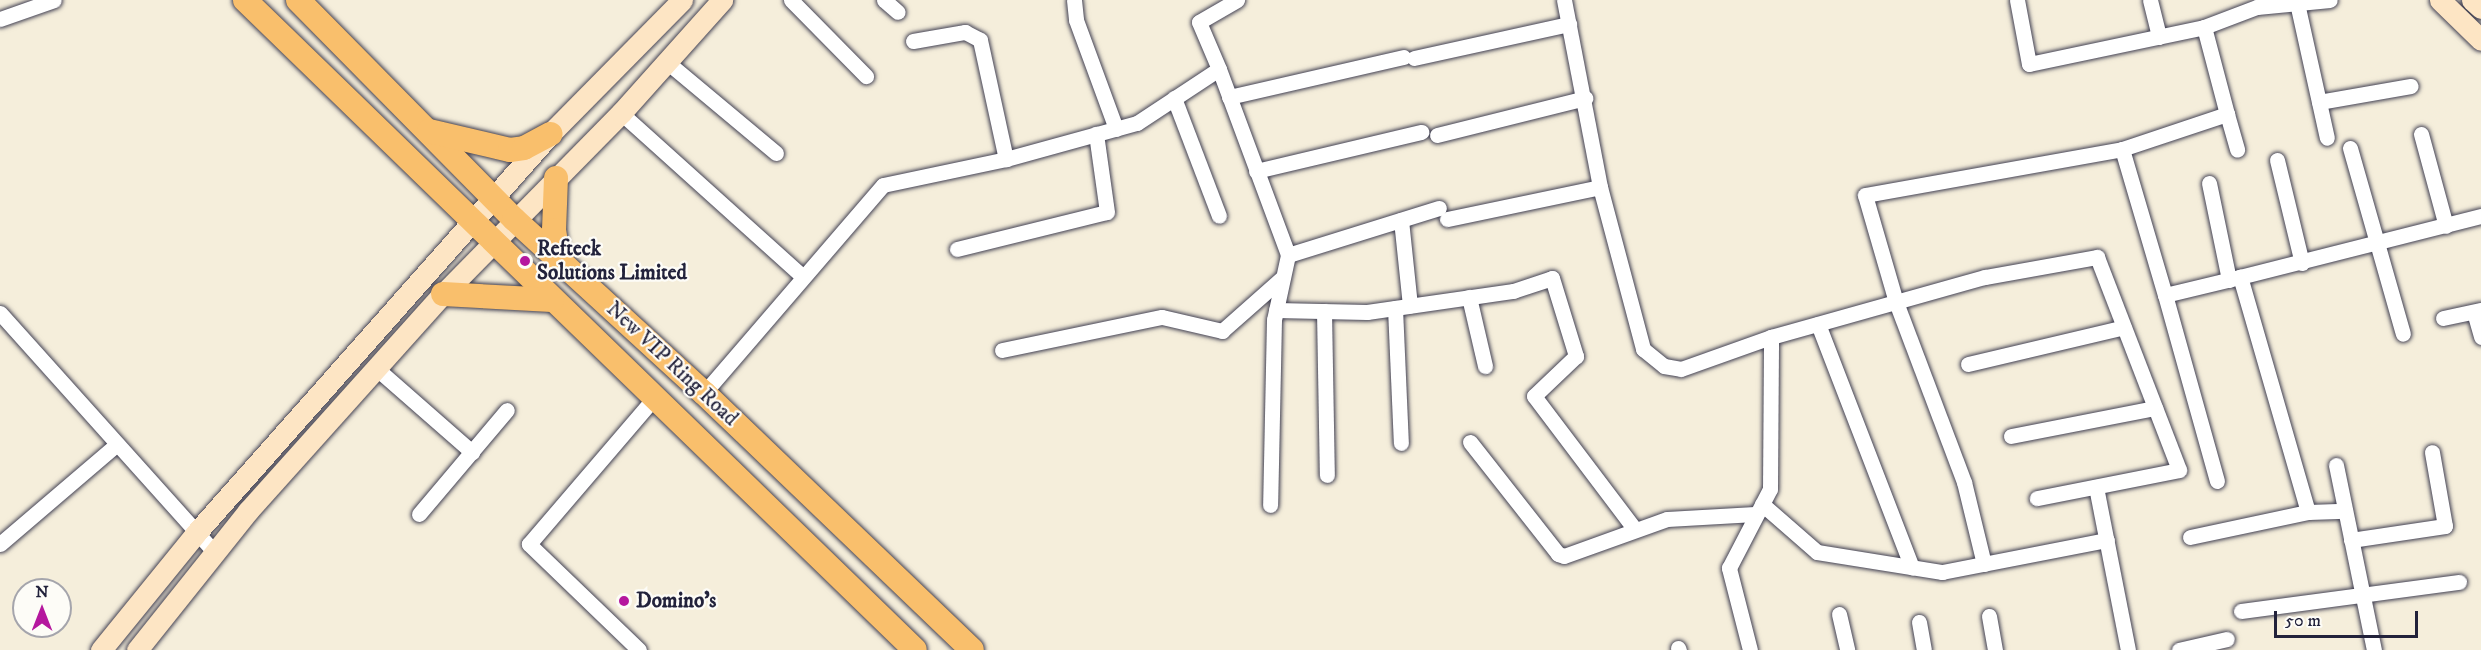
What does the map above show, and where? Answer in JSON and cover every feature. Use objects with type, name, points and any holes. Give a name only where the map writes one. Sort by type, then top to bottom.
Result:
[{"type":"main road","name":"New VIP Ring Road","points":[[245,0],[915,650]]},
{"type":"main road","name":"New VIP Ring Road","points":[[298,0],[514,219],[704,393],[972,650]]},
{"type":"main road","points":[[427,130],[510,150],[524,148],[550,134]]},
{"type":"main road","points":[[556,178],[554,230],[559,260]]},
{"type":"main road","points":[[443,294],[552,300]]},
{"type":"main road","points":[[754,495],[780,465]]},
{"type":"street","points":[[0,19],[32,3],[54,0]]},
{"type":"street","points":[[101,650],[196,533],[495,199],[550,134],[682,0]]},
{"type":"street","points":[[137,650],[215,553],[376,368],[493,240],[621,113],[722,0]]},
{"type":"street","points":[[791,0],[866,76]]},
{"type":"street","points":[[885,0],[898,12]]},
{"type":"street","points":[[1074,0],[1076,20],[1116,129]]},
{"type":"street","points":[[1237,0],[1199,22],[1219,69],[1288,255],[1276,310],[1270,505]]},
{"type":"street","points":[[1564,0],[1585,98],[1600,186],[1643,350],[1650,359],[1664,366],[1682,369],[1771,337],[1985,277],[2097,257],[2179,470],[2037,498]]},
{"type":"street","points":[[2017,0],[2029,64],[2204,27],[2257,7],[2330,0]]},
{"type":"street","points":[[2150,0],[2159,37]]},
{"type":"street","points":[[2440,0],[2481,40]]},
{"type":"street","points":[[2472,0],[2481,8]]},
{"type":"street","points":[[2297,3],[2327,138]]},
{"type":"street","points":[[1229,97],[1569,24]]},
{"type":"street","points":[[2204,27],[2236,150]]},
{"type":"street","points":[[913,41],[965,32],[980,40],[1006,159]]},
{"type":"street","points":[[667,62],[776,153]]},
{"type":"street","points":[[704,393],[802,276],[883,185],[1006,159],[1137,123],[1219,69]]},
{"type":"street","points":[[2319,102],[2411,86]]},
{"type":"street","points":[[1174,98],[1219,216]]},
{"type":"street","points":[[1437,135],[1585,98]]},
{"type":"street","points":[[621,113],[802,276]]},
{"type":"street","points":[[1984,564],[1964,482],[1896,302],[1865,195],[2122,149],[2227,114]]},
{"type":"street","points":[[1256,171],[1421,132]]},
{"type":"street","points":[[957,249],[1107,212],[1096,134]]},
{"type":"street","points":[[2421,134],[2446,225]]},
{"type":"street","points":[[2350,148],[2403,333]]},
{"type":"street","points":[[2122,149],[2217,481]]},
{"type":"street","points":[[2277,160],[2302,262]]},
{"type":"street","points":[[2209,183],[2235,278],[2308,512]]},
{"type":"street","points":[[1288,255],[1401,220],[1600,186]]},
{"type":"street","points":[[2165,295],[2376,245],[2481,216]]},
{"type":"street","points":[[1401,220],[1401,443]]},
{"type":"street","points":[[1002,350],[1162,317],[1222,331],[1283,277]]},
{"type":"street","points":[[1276,310],[1323,311],[1402,307],[1514,291],[1552,278],[1576,356],[1534,396],[1634,528]]},
{"type":"street","points":[[1469,297],[1485,366]]},
{"type":"street","points":[[1323,311],[1327,475]]},
{"type":"street","points":[[2443,318],[2478,311],[2481,337]]},
{"type":"street","points":[[0,313],[215,553]]},
{"type":"street","points":[[1818,324],[1912,567]]},
{"type":"street","points":[[1968,364],[2124,327]]},
{"type":"street","points":[[1750,650],[1729,568],[1770,489],[1771,337]]},
{"type":"street","points":[[376,368],[472,452]]},
{"type":"street","points":[[639,650],[529,544],[654,398]]},
{"type":"street","points":[[2011,436],[2155,408]]},
{"type":"street","points":[[419,514],[507,410]]},
{"type":"street","points":[[1470,442],[1558,554],[1580,552],[1634,528],[1686,516],[1759,509],[1817,552],[1942,572],[2107,540]]},
{"type":"street","points":[[0,544],[116,445]]},
{"type":"street","points":[[2351,540],[2445,526],[2432,452]]},
{"type":"street","points":[[2336,465],[2374,650]]},
{"type":"street","points":[[2097,487],[2123,649]]},
{"type":"street","points":[[2190,537],[2308,512],[2345,511]]},
{"type":"street","points":[[2241,611],[2459,582]]},
{"type":"street","points":[[1839,614],[1846,650]]},
{"type":"street","points":[[1989,616],[1995,650]]},
{"type":"street","points":[[1919,622],[1924,650]]},
{"type":"street","points":[[2178,650],[2227,639]]},
{"type":"place","name":"Refteck Solutions Limited","points":[[525,261]]},
{"type":"place","name":"Domino's","points":[[624,601]]}]
